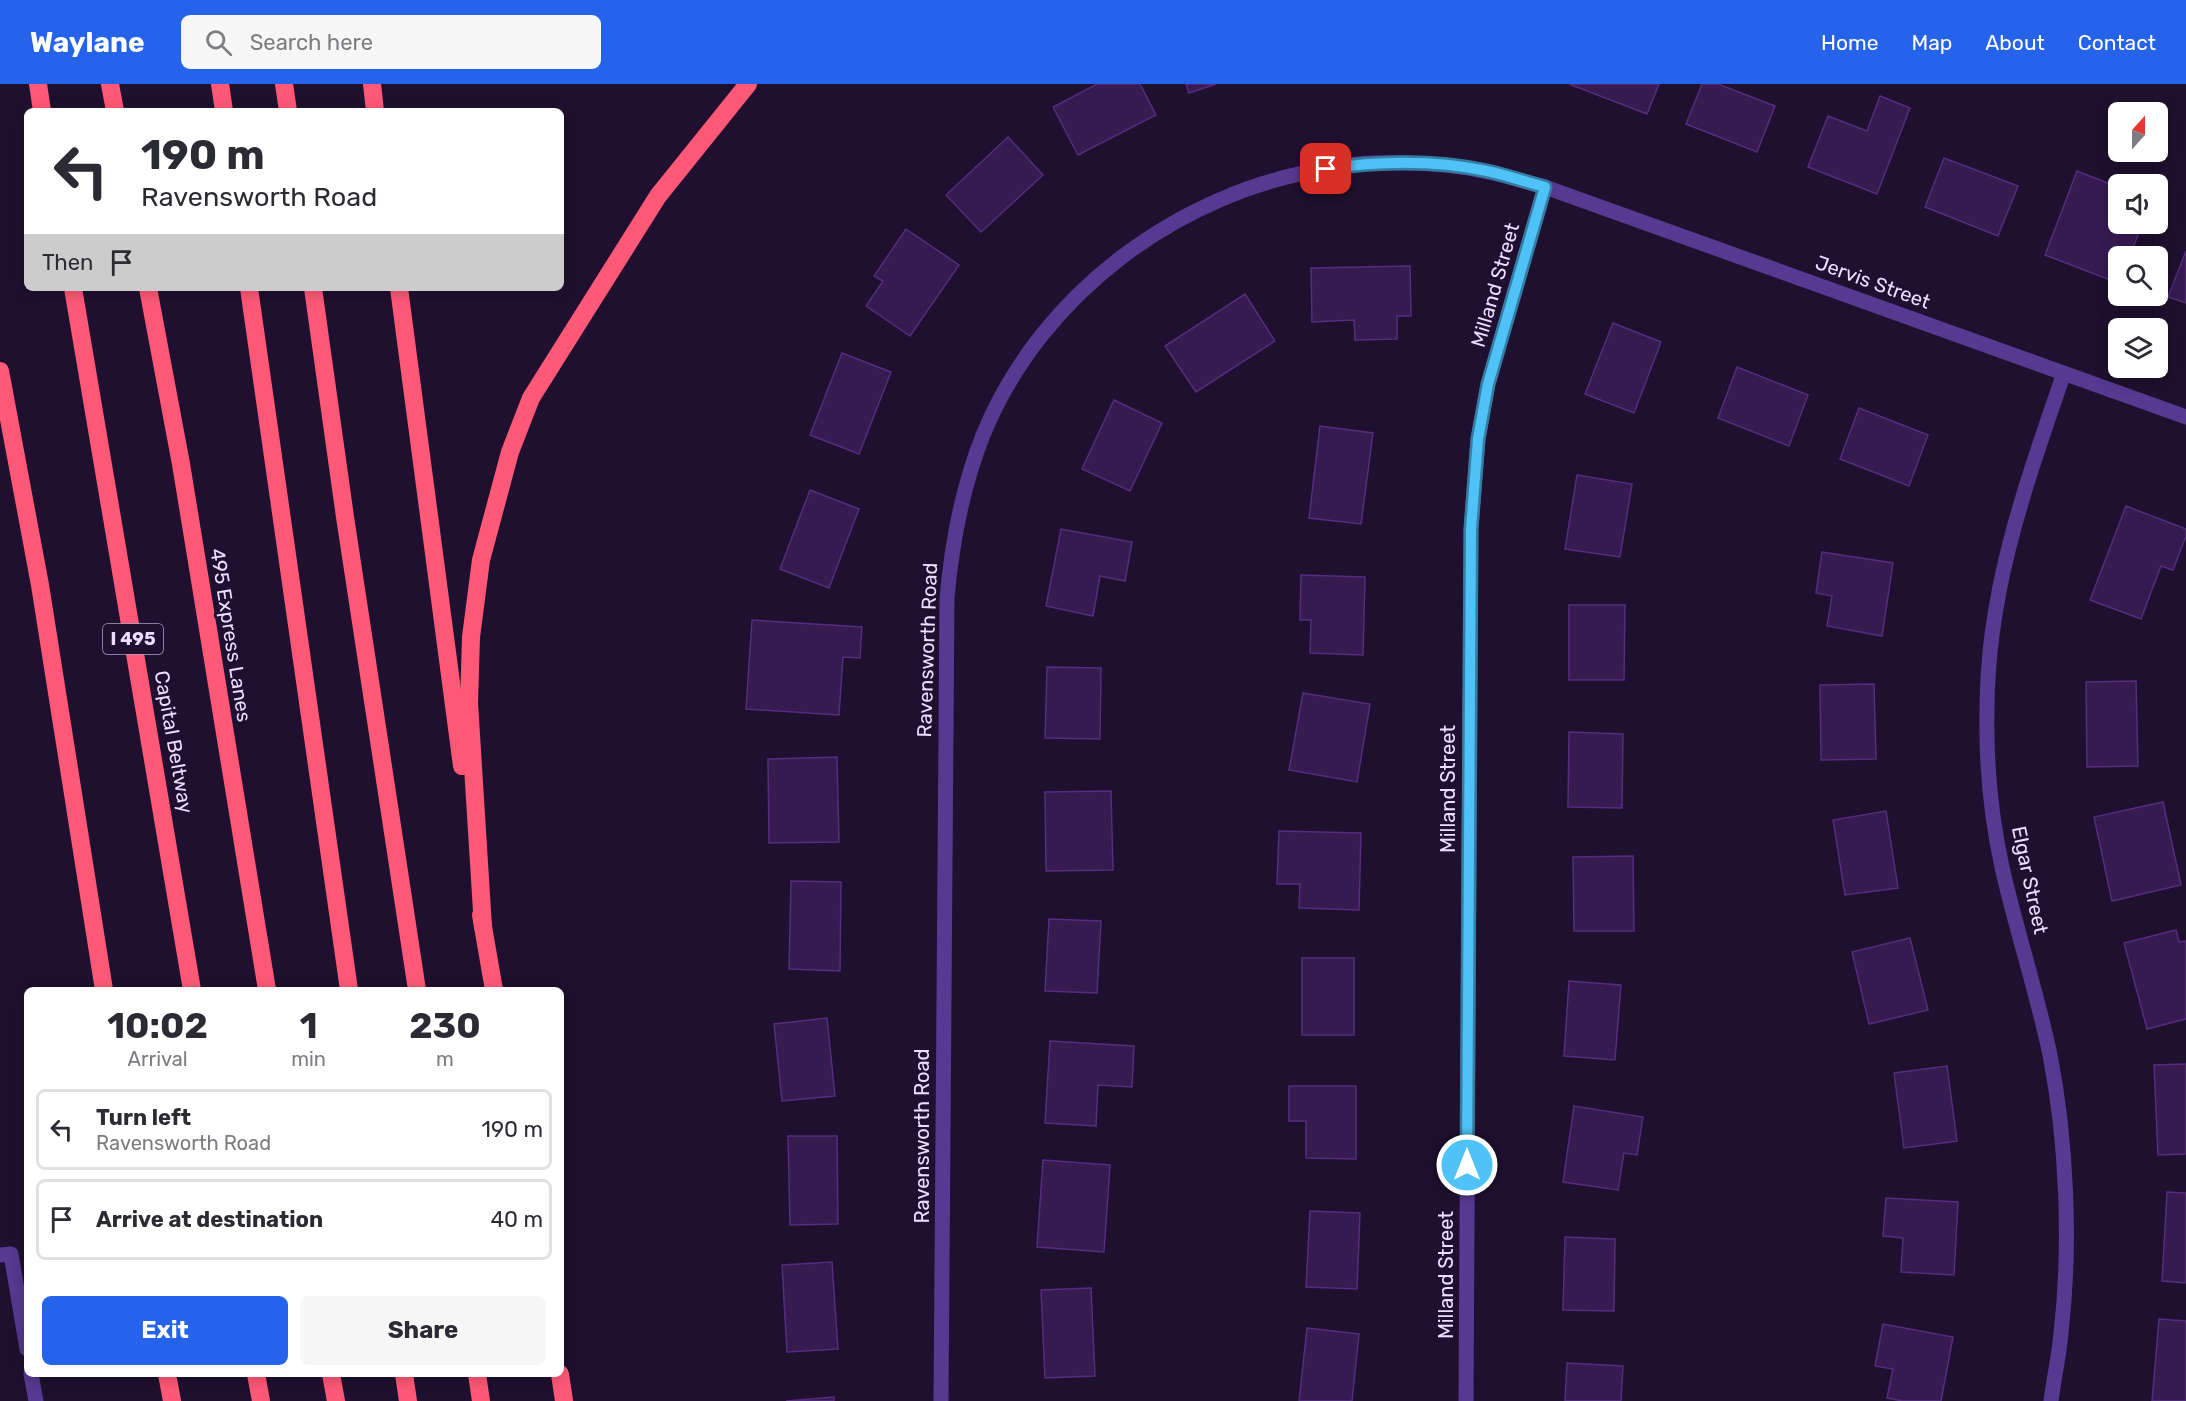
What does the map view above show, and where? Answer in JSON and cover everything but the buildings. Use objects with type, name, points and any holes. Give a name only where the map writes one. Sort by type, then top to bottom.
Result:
[{"type":"highway","points":[[38,84],[42,108]]},
{"type":"highway","points":[[110,84],[114,108]]},
{"type":"highway","points":[[220,84],[224,108]]},
{"type":"highway","points":[[284,84],[288,108]]},
{"type":"highway","points":[[372,84],[375,108]]},
{"type":"highway","points":[[483,927],[469,703],[471,637],[481,560],[510,452],[531,398],[658,196],[748,84]]},
{"type":"highway","name":"Capital Beltway","points":[[74,291],[191,987]]},
{"type":"highway","name":"495 Express Lanes","points":[[149,291],[181,464],[267,987]]},
{"type":"highway","points":[[249,291],[349,987]]},
{"type":"highway","points":[[313,291],[345,517],[417,987]]},
{"type":"highway","points":[[399,291],[483,927],[493,987]]},
{"type":"highway","points":[[0,371],[40,585],[104,987]]},
{"type":"highway","points":[[168,1377],[172,1401]]},
{"type":"highway","points":[[257,1377],[261,1401]]},
{"type":"highway","points":[[332,1377],[336,1401]]},
{"type":"highway","points":[[404,1377],[408,1401]]},
{"type":"highway","points":[[478,1377],[482,1401]]},
{"type":"highway","points":[[560,1377],[564,1401]]},
{"type":"street","name":"Ravensworth Road","points":[[941,1401],[947,598],[951,554],[963,491],[984,434],[1012,378],[1049,327],[1088,285],[1137,245],[1193,211],[1247,188],[1293,175],[1368,163],[1424,163],[1486,171],[1545,187]]},
{"type":"street","name":"Jervis Street","points":[[1545,187],[2186,417]]},
{"type":"street","name":"Milland Street","points":[[1466,1401],[1471,529],[1478,439],[1488,384],[1545,187]]},
{"type":"street","name":"Elgar Street","points":[[2051,1401],[2061,1332],[2066,1237],[2062,1143],[2050,1056],[2002,865],[1989,774],[1986,709],[1993,626],[2005,557],[2064,373]]},
{"type":"street","points":[[0,1255],[11,1254],[24,1331]]},
{"type":"street","points":[[32,1377],[36,1401]]},
{"type":"route","points":[[1326,169],[1368,163],[1424,163],[1486,171],[1545,187],[1488,384],[1478,439],[1471,529],[1467,1165]]}]
